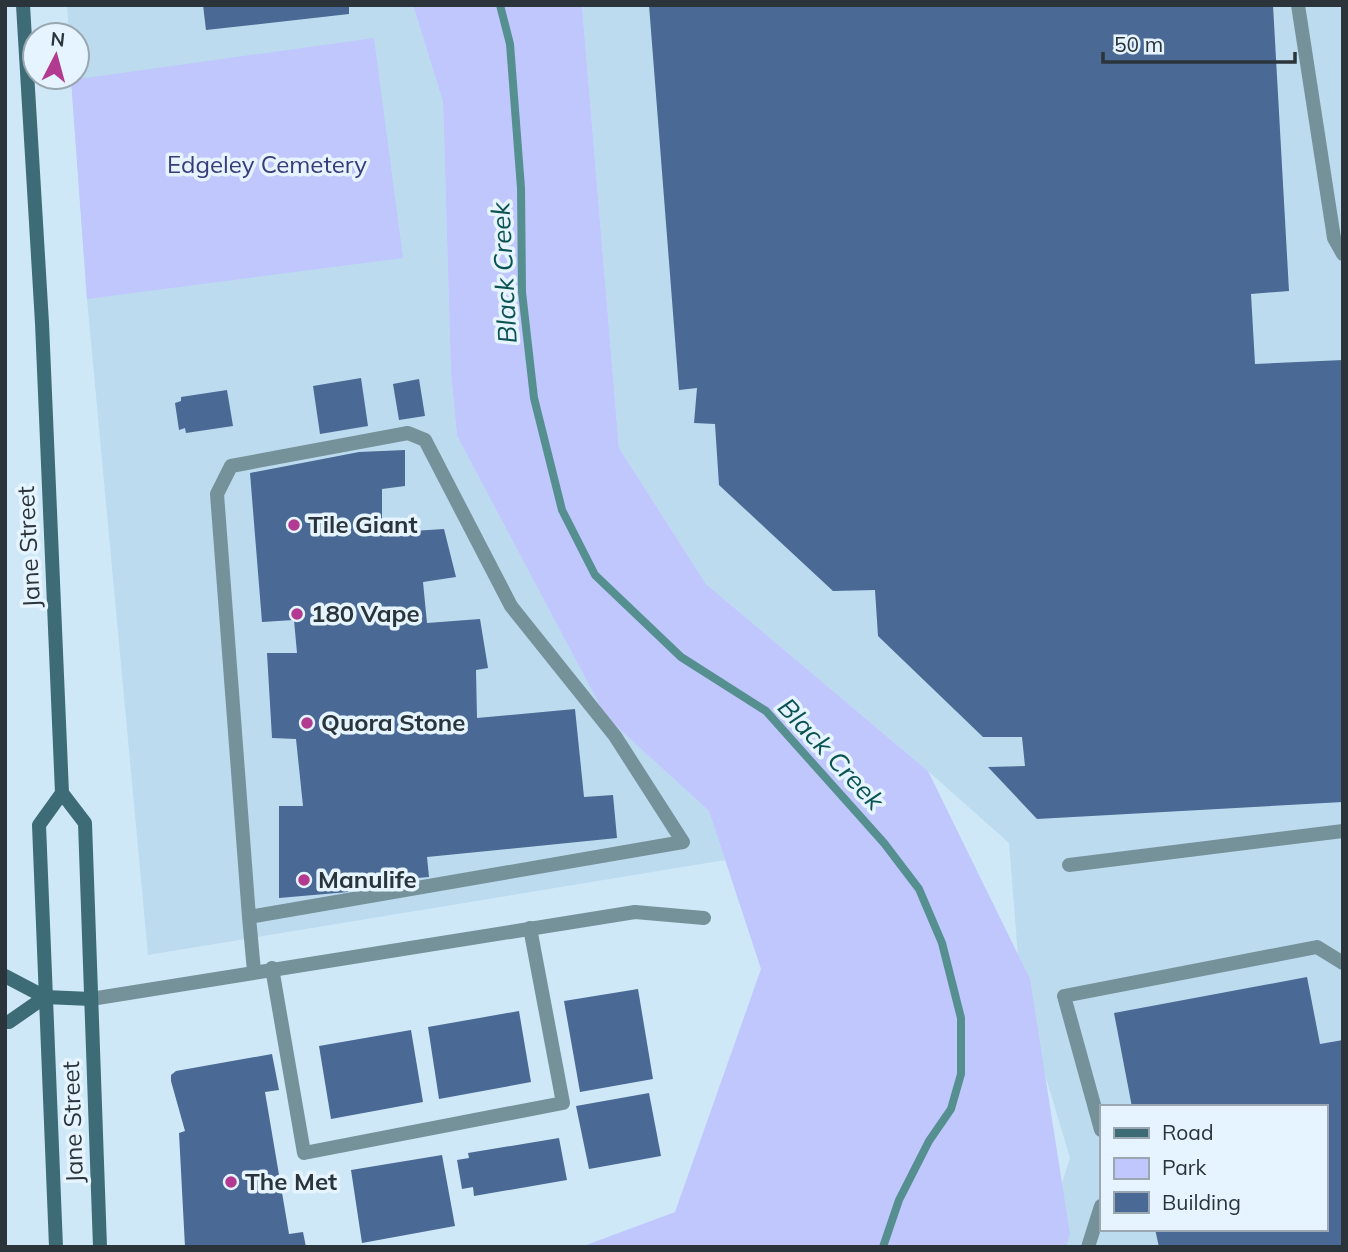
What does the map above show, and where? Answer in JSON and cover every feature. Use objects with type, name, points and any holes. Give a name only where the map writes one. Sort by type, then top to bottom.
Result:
[{"type":"main road","name":"Jane Street","points":[[23,5],[43,337],[62,793],[85,823],[100,1247]]},
{"type":"main road","name":"Jane Street","points":[[56,1247],[39,825],[62,793]]},
{"type":"main road","points":[[5,976],[45,997],[91,999]]},
{"type":"main road","points":[[5,1022],[9,1022],[45,997]]},
{"type":"lane","points":[[1298,5],[1334,237],[1343,254]]},
{"type":"lane","points":[[249,917],[683,842],[615,736],[511,606],[425,440],[408,433],[231,466],[217,494],[249,917],[254,971]]},
{"type":"lane","points":[[1069,865],[1343,831]]},
{"type":"lane","points":[[91,999],[635,912],[704,918]]},
{"type":"lane","points":[[272,968],[304,1153],[563,1103],[530,928]]},
{"type":"lane","points":[[1100,1126],[1065,996],[1317,947],[1343,963]]},
{"type":"lane","points":[[1088,1247],[1100,1209]]},
{"type":"shaded area","points":[[67,5],[413,5],[443,102],[451,374],[457,436],[606,717],[709,811],[725,860],[148,955],[87,299],[72,91],[91,91],[91,21],[68,21]]},
{"type":"shaded area","points":[[582,5],[1343,5],[1343,1247],[1041,1247],[1070,1158],[1021,994],[1009,843],[706,584],[619,448]]},
{"type":"green space","points":[[413,5],[582,5],[619,448],[706,584],[928,771],[1030,979],[1070,1234],[1066,1247],[581,1247],[675,1212],[761,969],[709,811],[606,717],[457,436],[451,374],[443,102]]},
{"type":"green space","name":"Edgeley Cemetery","points":[[374,38],[403,258],[87,299],[72,91],[91,91],[91,77]]},
{"type":"building","points":[[203,5],[349,5],[349,14],[206,30]]},
{"type":"building","points":[[649,5],[1273,5],[1289,291],[1251,294],[1255,364],[1343,360],[1343,802],[1037,819],[988,767],[1025,766],[1022,737],[983,737],[878,636],[875,590],[833,591],[719,485],[715,424],[694,423],[697,388],[679,390]]},
{"type":"building","points":[[361,378],[368,426],[320,434],[313,386]]},
{"type":"building","points":[[419,379],[425,416],[399,420],[393,384]]},
{"type":"building","points":[[227,390],[233,426],[186,433],[185,428],[179,430],[175,403],[181,401],[181,397]]},
{"type":"building","points":[[405,450],[405,486],[382,489],[382,533],[444,529],[456,577],[423,582],[427,623],[480,619],[488,668],[476,670],[477,718],[575,709],[584,797],[613,795],[617,838],[427,857],[429,877],[347,884],[348,892],[279,898],[279,806],[303,806],[296,739],[272,738],[267,653],[297,653],[294,620],[262,622],[250,473],[359,452]]},
{"type":"building","points":[[1307,977],[1320,1044],[1343,1040],[1343,1247],[1159,1247],[1155,1231],[1327,1231],[1327,1105],[1132,1105],[1114,1013]]},
{"type":"building","points":[[638,989],[653,1079],[580,1092],[564,1001]]},
{"type":"building","points":[[519,1011],[531,1082],[439,1099],[428,1027]]},
{"type":"building","points":[[411,1030],[423,1102],[331,1119],[319,1046]]},
{"type":"building","name":"The Met","points":[[272,1054],[279,1090],[265,1092],[289,1234],[303,1232],[306,1247],[185,1247],[179,1133],[185,1131],[171,1075],[176,1071]]},
{"type":"building","points":[[649,1093],[661,1156],[589,1169],[576,1106]]},
{"type":"building","points":[[559,1138],[567,1180],[474,1196],[473,1187],[462,1189],[457,1160],[469,1158],[468,1153]]},
{"type":"building","points":[[442,1155],[455,1226],[362,1243],[351,1170]]},
{"type":"waterway","name":"Black Creek","points":[[500,5],[510,44],[521,188],[522,292],[534,398],[562,510],[595,575],[681,657],[766,711],[884,843],[919,889],[942,943],[961,1018],[961,1074],[951,1109],[929,1141],[899,1200],[883,1247]]},
{"type":"place","name":"Tile Giant","points":[[294,525]]},
{"type":"place","name":"180 Vape","points":[[297,614]]},
{"type":"place","name":"Quora Stone","points":[[307,723]]},
{"type":"place","name":"Manulife","points":[[304,880]]},
{"type":"place","name":"The Met","points":[[231,1182]]}]
